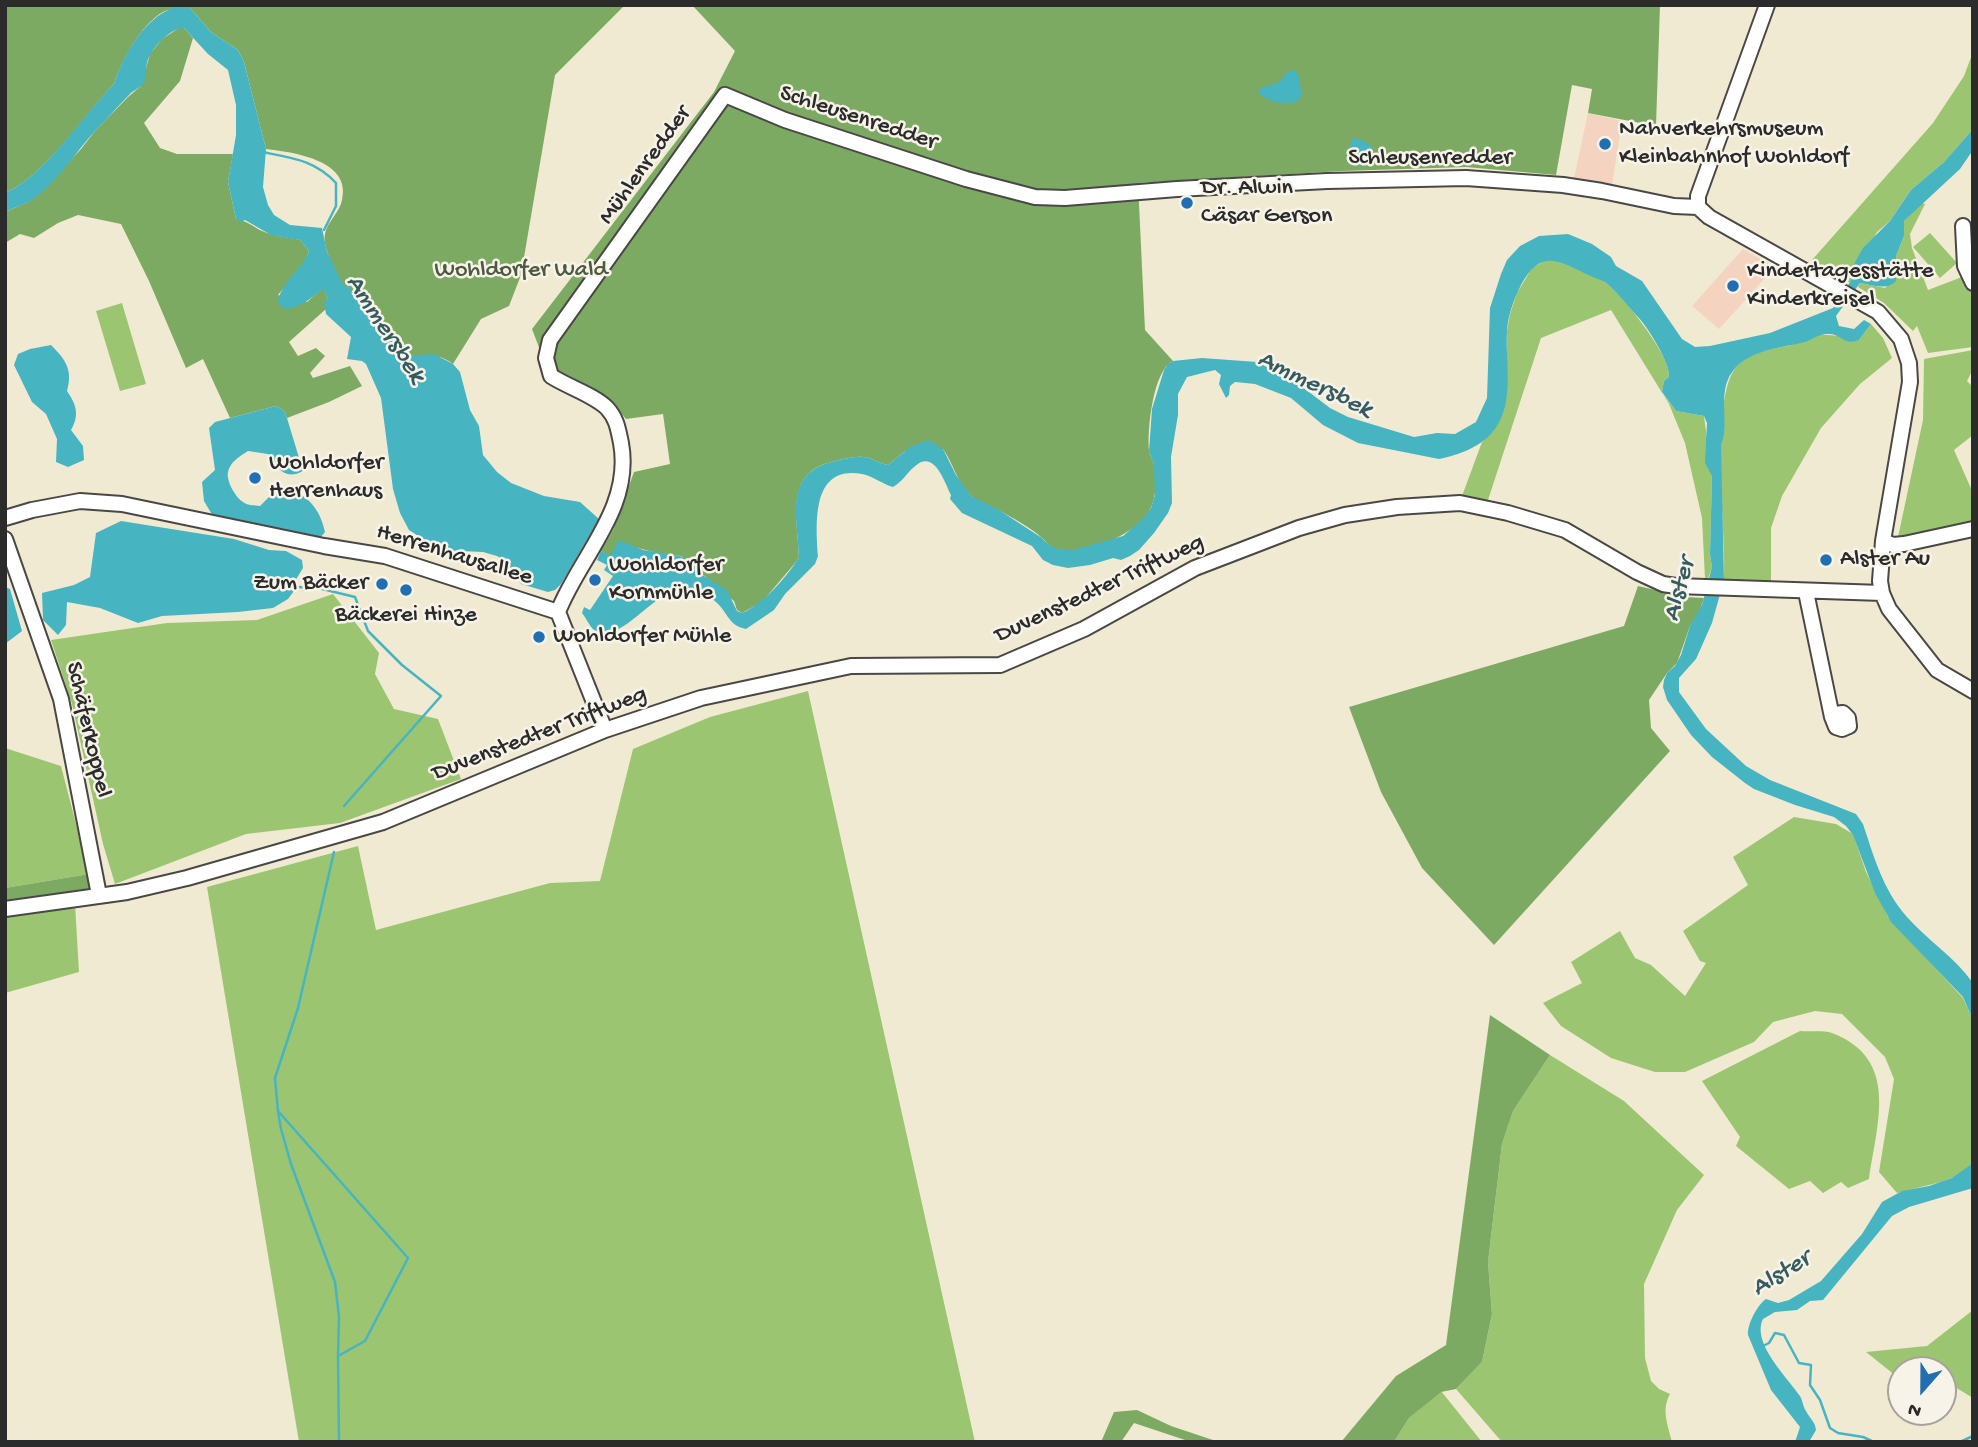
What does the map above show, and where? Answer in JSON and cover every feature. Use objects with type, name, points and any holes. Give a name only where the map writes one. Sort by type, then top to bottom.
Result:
[{"type":"street","points":[[1768,5],[1698,195],[1699,207],[1704,214],[1878,312],[1902,339],[1907,350],[1910,373],[1883,541],[1880,566],[1882,593],[1897,620],[1937,670],[1973,691]]},
{"type":"street","name":"Schleusenredder","points":[[725,95],[785,120],[966,179],[1035,197],[1078,197],[1235,186],[1466,178],[1563,185],[1674,206],[1699,207]]},
{"type":"street","name":"Mühlenredder","points":[[558,612],[601,535],[618,490],[622,451],[617,421],[606,407],[551,376],[547,358],[550,340],[725,95]]},
{"type":"street","points":[[1963,226],[1965,266],[1973,283]]},
{"type":"street","name":"Herrenhausallee","points":[[5,517],[80,501],[122,504],[384,556],[558,612]]},
{"type":"street","name":"Duvenstedter Triftweg","points":[[5,909],[127,892],[187,878],[383,822],[605,730],[701,698],[851,666],[1000,665],[1084,629],[1195,568],[1299,528],[1345,515],[1397,507],[1460,503],[1516,515],[1565,530],[1663,584],[1688,588],[1882,593]]},
{"type":"street","points":[[1883,541],[1893,545],[1904,544],[1973,529]]},
{"type":"street","name":"Schäferkoppel","points":[[5,539],[61,699],[99,895]]},
{"type":"street","points":[[1807,592],[1832,717]]},
{"type":"street","points":[[558,612],[605,730]]},
{"type":"shaded area","points":[[1588,113],[1622,121],[1612,185],[1574,178]]},
{"type":"shaded area","name":"Kindertagesstätte Kinderkreisel","points":[[1743,249],[1775,267],[1719,329],[1692,306]]},
{"type":"green space","name":"Wohldorfer Wald","points":[[5,5],[625,5],[555,75],[521,275],[509,306],[481,319],[453,364],[435,356],[410,356],[375,327],[347,285],[343,285],[330,260],[325,239],[326,230],[342,200],[343,186],[338,176],[318,161],[266,149],[244,62],[238,50],[211,32],[190,8],[166,11],[147,25],[127,55],[114,84],[35,173],[5,193]]},
{"type":"green space","name":"Wohldorfer Wald","points":[[692,5],[1660,5],[1656,126],[1588,113],[1592,89],[1572,85],[1556,175],[1466,167],[1138,183],[1145,330],[1173,361],[1161,376],[1150,415],[1149,452],[1154,463],[1156,485],[1154,499],[1146,516],[1128,532],[1115,539],[1087,549],[1060,550],[1050,546],[1023,524],[970,495],[943,449],[905,451],[888,465],[863,457],[835,461],[818,467],[807,475],[800,486],[796,512],[799,557],[796,562],[762,602],[742,613],[737,610],[734,601],[681,556],[634,547],[610,557],[601,551],[613,530],[634,472],[670,464],[663,414],[626,419],[612,402],[551,368],[532,329],[714,92],[735,51]]},
{"type":"green space","points":[[179,28],[184,28],[193,38],[180,81],[144,123],[160,148],[177,154],[233,154],[228,182],[236,219],[267,233],[300,240],[309,251],[305,261],[278,295],[307,302],[323,288],[328,299],[326,309],[289,342],[298,356],[316,348],[325,356],[310,373],[313,378],[350,366],[362,386],[287,418],[284,411],[276,406],[230,418],[203,359],[186,368],[121,224],[78,215],[58,223],[34,238],[20,234],[5,243],[5,212],[39,194],[95,131],[141,86],[150,54],[162,39]]},
{"type":"green space","points":[[1973,52],[1973,129],[1944,162],[1911,190],[1890,221],[1877,232],[1850,283],[1812,260],[1933,123],[1964,76]]},
{"type":"green space","points":[[1922,203],[1925,204],[1910,234],[1912,248],[1928,290],[1962,277],[1973,291],[1973,347],[1928,353],[1917,326],[1913,331],[1884,303],[1858,287],[1860,283],[1885,288],[1897,275],[1896,256],[1904,236],[1904,221]]},
{"type":"green space","points":[[1930,233],[1957,263],[1940,278],[1913,247]]},
{"type":"green space","points":[[1554,259],[1598,278],[1615,291],[1655,342],[1668,368],[1669,377],[1664,381],[1662,393],[1611,310],[1541,338],[1488,500],[1462,496],[1482,442],[1494,430],[1506,400],[1507,331],[1517,293],[1532,268]]},
{"type":"green space","points":[[122,303],[146,384],[120,391],[96,311]]},
{"type":"green space","points":[[1871,324],[1883,338],[1892,358],[1860,384],[1821,428],[1782,496],[1771,528],[1771,583],[1724,580],[1721,434],[1729,381],[1738,365],[1755,354],[1817,335],[1859,340]]},
{"type":"green space","points":[[1973,350],[1973,369],[1967,381],[1973,387],[1973,435],[1954,450],[1973,493],[1973,521],[1949,530],[1898,537],[1923,420],[1924,359]]},
{"type":"green space","points":[[1663,394],[1676,411],[1704,416],[1712,476],[1712,567],[1708,579],[1705,579],[1702,518],[1685,443]]},
{"type":"green space","points":[[1638,586],[1686,597],[1704,598],[1699,613],[1690,626],[1677,663],[1649,700],[1651,728],[1670,751],[1494,945],[1422,868],[1381,792],[1349,707],[1624,626]]},
{"type":"green space","points":[[333,594],[379,653],[375,674],[394,709],[438,719],[461,779],[340,823],[246,834],[115,884],[103,844],[72,704],[51,640],[167,623],[257,620]]},
{"type":"green space","points":[[808,691],[975,1442],[299,1442],[207,887],[358,846],[376,930],[550,883],[600,881],[633,749],[710,717]]},
{"type":"green space","points":[[5,748],[61,766],[89,874],[5,888]]},
{"type":"green space","points":[[1794,817],[1836,824],[1853,834],[1866,872],[1888,917],[1963,998],[1973,1020],[1973,1163],[1957,1176],[1897,1193],[1879,1172],[1894,1079],[1885,1057],[1842,1014],[1815,1011],[1773,1022],[1754,1042],[1685,1072],[1655,1072],[1611,1058],[1561,1026],[1543,1003],[1582,983],[1571,962],[1620,931],[1635,958],[1651,965],[1685,996],[1706,963],[1700,961],[1683,931],[1748,885],[1733,857]]},
{"type":"green space","points":[[89,874],[93,890],[5,903],[5,888]]},
{"type":"green space","points":[[75,904],[79,972],[5,993],[5,916]]},
{"type":"green space","points":[[1490,1015],[1550,1055],[1513,1111],[1502,1144],[1488,1262],[1492,1314],[1482,1362],[1456,1389],[1441,1392],[1409,1418],[1394,1442],[1341,1442],[1396,1376],[1446,1345]]},
{"type":"green space","points":[[1800,1031],[1828,1032],[1853,1044],[1868,1059],[1876,1076],[1879,1115],[1869,1179],[1848,1188],[1841,1182],[1823,1193],[1810,1181],[1789,1189],[1736,1146],[1740,1137],[1702,1081]]},
{"type":"green space","points":[[1550,1055],[1624,1101],[1704,1175],[1677,1210],[1644,1284],[1645,1358],[1651,1381],[1670,1394],[1666,1412],[1672,1442],[1502,1442],[1456,1389],[1482,1362],[1492,1314],[1488,1262],[1502,1144],[1513,1111]]},
{"type":"green space","points":[[1973,1310],[1973,1398],[1957,1388],[1957,1356],[1887,1356],[1887,1369],[1866,1352],[1927,1346]]},
{"type":"green space","points":[[1441,1391],[1482,1442],[1394,1442],[1409,1418]]},
{"type":"green space","points":[[1137,1410],[1171,1426],[1219,1442],[1191,1442],[1134,1423],[1121,1442],[1101,1442],[1114,1412]]},
{"type":"water","points":[[173,8],[190,8],[211,32],[238,50],[244,62],[266,149],[263,187],[274,215],[290,225],[322,228],[327,252],[343,285],[347,285],[367,302],[375,327],[384,337],[392,340],[410,356],[434,354],[453,364],[460,372],[470,410],[479,426],[483,455],[497,472],[511,483],[544,496],[580,502],[599,519],[555,590],[548,592],[521,584],[505,561],[497,556],[483,552],[440,550],[409,530],[400,513],[393,489],[381,398],[366,364],[347,359],[351,337],[326,314],[324,302],[328,299],[323,289],[296,306],[285,309],[278,303],[282,289],[309,251],[300,240],[271,235],[245,220],[241,222],[236,219],[228,182],[236,135],[236,105],[228,70],[208,54],[184,28],[167,35],[156,46],[149,57],[143,84],[97,129],[49,186],[30,201],[5,212],[5,193],[35,173],[63,144],[114,84],[129,50],[144,29]]},
{"type":"water","points":[[1294,70],[1298,74],[1302,95],[1298,101],[1277,102],[1258,93],[1261,88],[1278,82],[1286,73]]},
{"type":"water","points":[[1973,129],[1973,150],[1960,169],[1904,221],[1904,236],[1896,256],[1896,281],[1884,287],[1860,283],[1836,316],[1839,326],[1854,329],[1864,320],[1871,324],[1859,340],[1849,342],[1826,334],[1805,342],[1771,349],[1740,363],[1727,382],[1721,445],[1724,580],[1712,623],[1696,659],[1679,678],[1679,692],[1706,729],[1746,766],[1770,780],[1856,814],[1863,824],[1885,884],[1899,907],[1973,983],[1973,1020],[1963,997],[1891,922],[1875,893],[1853,835],[1846,826],[1834,817],[1795,805],[1745,783],[1712,757],[1691,735],[1667,700],[1664,680],[1681,655],[1690,626],[1702,605],[1712,567],[1712,476],[1705,463],[1707,423],[1704,416],[1676,411],[1662,392],[1669,371],[1663,355],[1642,322],[1605,282],[1566,264],[1542,262],[1535,266],[1521,285],[1508,325],[1508,381],[1501,418],[1490,435],[1462,452],[1439,459],[1358,443],[1323,425],[1291,398],[1255,384],[1235,382],[1230,386],[1226,398],[1219,384],[1221,375],[1215,370],[1187,377],[1178,394],[1178,415],[1171,457],[1172,503],[1154,533],[1139,550],[1121,560],[1113,558],[1068,568],[1043,560],[1032,546],[962,513],[950,499],[951,495],[937,469],[927,461],[914,467],[893,487],[862,474],[845,474],[833,478],[820,499],[818,556],[815,564],[785,594],[774,610],[746,629],[733,623],[711,598],[679,591],[659,599],[614,631],[604,633],[592,629],[582,613],[584,607],[590,610],[613,576],[604,570],[607,565],[597,560],[601,551],[610,556],[619,540],[643,550],[680,556],[688,560],[704,576],[727,590],[737,611],[742,613],[758,604],[774,589],[799,557],[797,499],[800,486],[807,475],[818,467],[853,457],[866,457],[888,465],[910,447],[928,440],[943,449],[956,475],[971,496],[999,510],[1049,545],[1073,550],[1123,536],[1144,518],[1155,495],[1154,465],[1149,451],[1152,409],[1164,370],[1173,361],[1202,358],[1257,362],[1293,380],[1330,408],[1348,417],[1414,437],[1437,433],[1455,434],[1476,422],[1487,398],[1490,308],[1501,274],[1507,260],[1520,246],[1539,236],[1568,234],[1592,244],[1611,257],[1616,266],[1642,281],[1682,339],[1695,347],[1770,333],[1833,308],[1856,273],[1854,264],[1863,248],[1890,221],[1911,190],[1944,162]]},
{"type":"water","points":[[1353,138],[1371,146],[1374,156],[1370,164],[1359,166],[1352,161],[1350,146]]},
{"type":"water","points":[[51,345],[69,371],[67,391],[75,405],[76,414],[71,430],[83,446],[84,460],[68,467],[56,462],[57,439],[46,414],[32,402],[14,365],[18,354]]},
{"type":"water","points":[[276,406],[284,411],[287,418],[303,471],[286,474],[268,454],[248,451],[231,465],[228,472],[232,489],[243,502],[260,506],[276,490],[302,495],[309,500],[323,523],[325,532],[320,538],[214,518],[204,501],[202,482],[215,470],[209,428],[215,422]]},
{"type":"water","points":[[121,521],[234,539],[269,550],[286,551],[302,560],[303,568],[295,581],[297,587],[288,599],[273,608],[162,616],[138,623],[100,608],[67,602],[66,625],[58,635],[43,620],[42,593],[74,585],[90,577],[96,533]]},
{"type":"water","points":[[5,587],[10,589],[22,631],[5,644]]},
{"type":"water","points":[[1973,1163],[1973,1188],[1909,1207],[1892,1216],[1823,1300],[1810,1301],[1797,1310],[1775,1312],[1763,1319],[1762,1339],[1766,1349],[1800,1396],[1816,1430],[1809,1442],[1795,1442],[1800,1427],[1771,1390],[1748,1335],[1756,1310],[1766,1299],[1778,1303],[1789,1300],[1821,1281],[1862,1234],[1882,1202],[1902,1191],[1952,1178]]},
{"type":"waterway","name":"Ammersbek","points":[[262,152],[293,158],[311,165],[336,183],[336,206],[324,230]]},
{"type":"waterway","points":[[297,587],[318,588],[355,597],[368,631],[402,665],[441,696],[344,806]]},
{"type":"waterway","points":[[334,852],[298,1008],[275,1078],[278,1111],[408,1258],[365,1341],[338,1356],[339,1442]]},
{"type":"waterway","points":[[278,1111],[291,1164],[335,1282],[339,1317],[338,1356]]},
{"type":"waterway","points":[[1763,1346],[1769,1343],[1775,1333],[1784,1335],[1799,1363],[1811,1365],[1810,1385],[1820,1400],[1830,1428],[1838,1433],[1863,1437],[1874,1442]]},
{"type":"waterway","points":[[1960,1442],[1973,1436]]},
{"type":"place","name":"Nahverkehrsmuseum Kleinbahnhof Wohldorf","points":[[1605,144]]},
{"type":"place","name":"Dr. Alwin Cäsar Gerson","points":[[1187,203]]},
{"type":"place","name":"Kindertagesstätte Kinderkreisel","points":[[1733,286]]},
{"type":"place","name":"Wohldorfer Herrenhaus","points":[[255,478]]},
{"type":"place","name":"Alster Au","points":[[1826,560]]},
{"type":"place","name":"Wohldorfer Kornmühle","points":[[595,580]]},
{"type":"place","name":"Zum Bäcker","points":[[382,584]]},
{"type":"place","name":"Bäckerei Hinze","points":[[406,590]]},
{"type":"place","name":"Wohldorfer Mühle","points":[[539,637]]},
{"type":"water label","name":"Alster","points":[[1681,590]]},
{"type":"water label","name":"Alster","points":[[1782,1275]]}]
